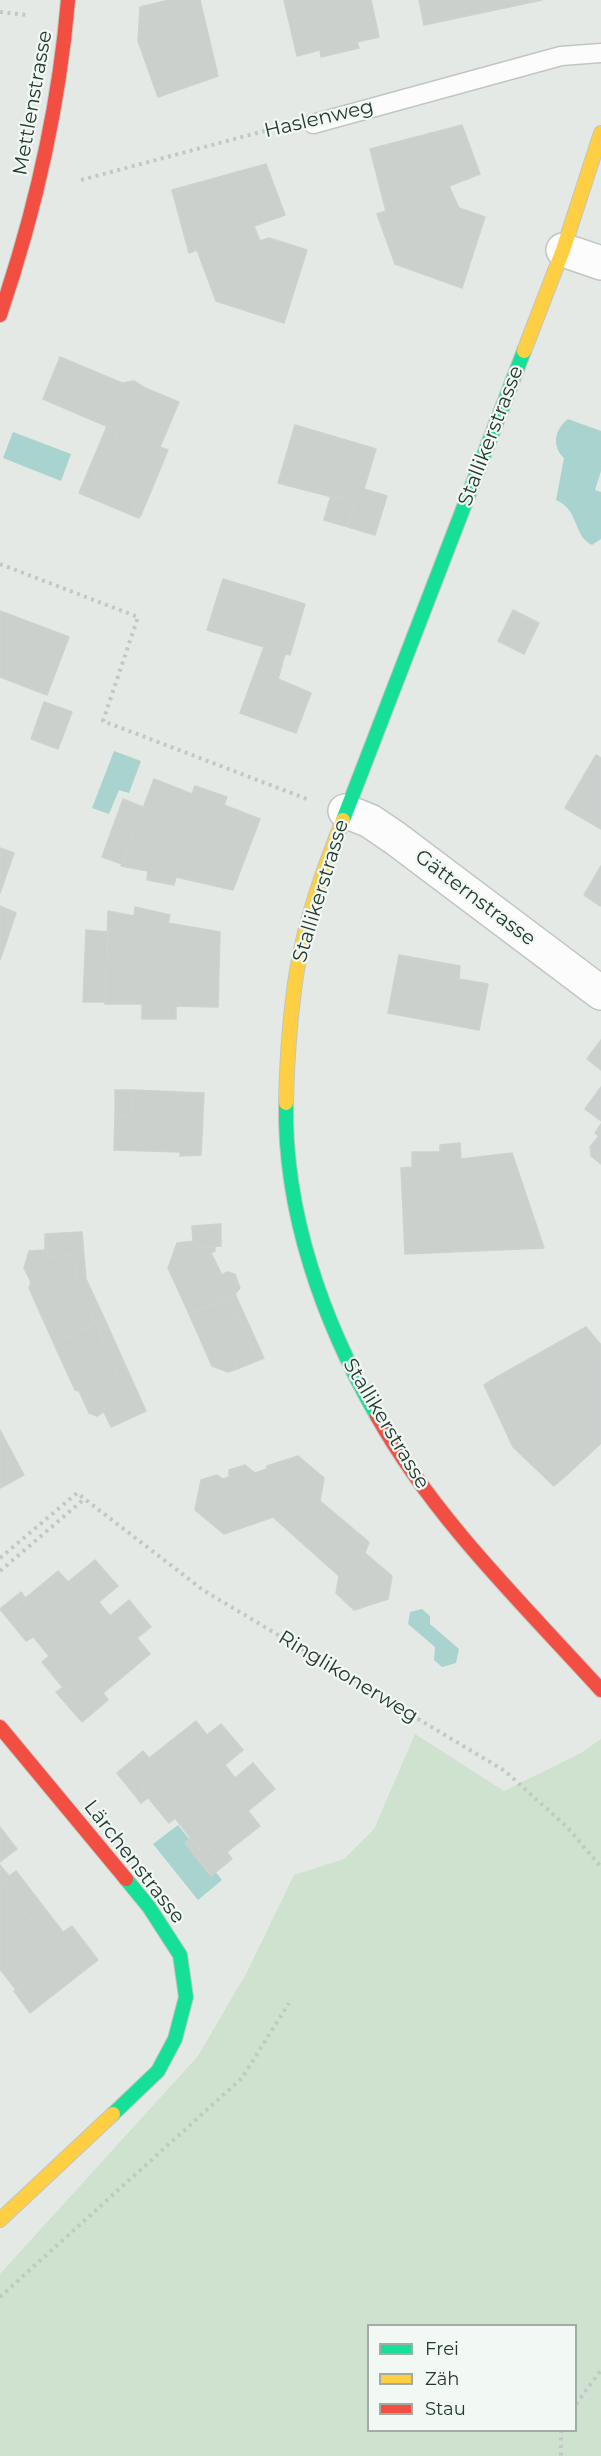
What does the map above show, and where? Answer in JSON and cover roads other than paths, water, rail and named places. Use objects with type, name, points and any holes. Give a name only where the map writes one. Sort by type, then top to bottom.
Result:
[{"type":"main road","name":"Mettlenstrasse","points":[[0,315],[14,276],[56,105],[68,0]]},
{"type":"main road","name":"Stallikerstrasse","points":[[601,133],[563,250],[345,811],[312,906],[297,971],[285,1078],[285,1118],[290,1177],[311,1273],[320,1302],[340,1348],[365,1397],[395,1447],[465,1540],[601,1690]]},
{"type":"main road","name":"Lärchenstrasse","points":[[0,1727],[149,1907],[180,1955],[186,1997],[174,2039],[159,2071],[0,2220]]},
{"type":"street","points":[[563,250],[601,263]]},
{"type":"street","name":"Gätternstrasse","points":[[345,811],[370,821],[395,838],[601,993]]},
{"type":"lane","name":"Haslenweg","points":[[313,124],[561,56],[601,52]]},
{"type":"water","points":[[568,419],[601,431],[601,471],[595,490],[601,492],[601,539],[592,545],[582,535],[569,510],[556,500],[564,458],[557,448],[556,438],[560,428]]},
{"type":"water","points":[[13,432],[71,454],[61,481],[3,458]]},
{"type":"water","points":[[114,751],[141,761],[129,793],[119,790],[109,814],[92,808]]},
{"type":"water","points":[[422,1609],[430,1616],[430,1624],[459,1649],[456,1663],[442,1667],[434,1660],[435,1647],[408,1624],[410,1612]]},
{"type":"water","points":[[178,1825],[222,1880],[198,1900],[153,1844]]}]
